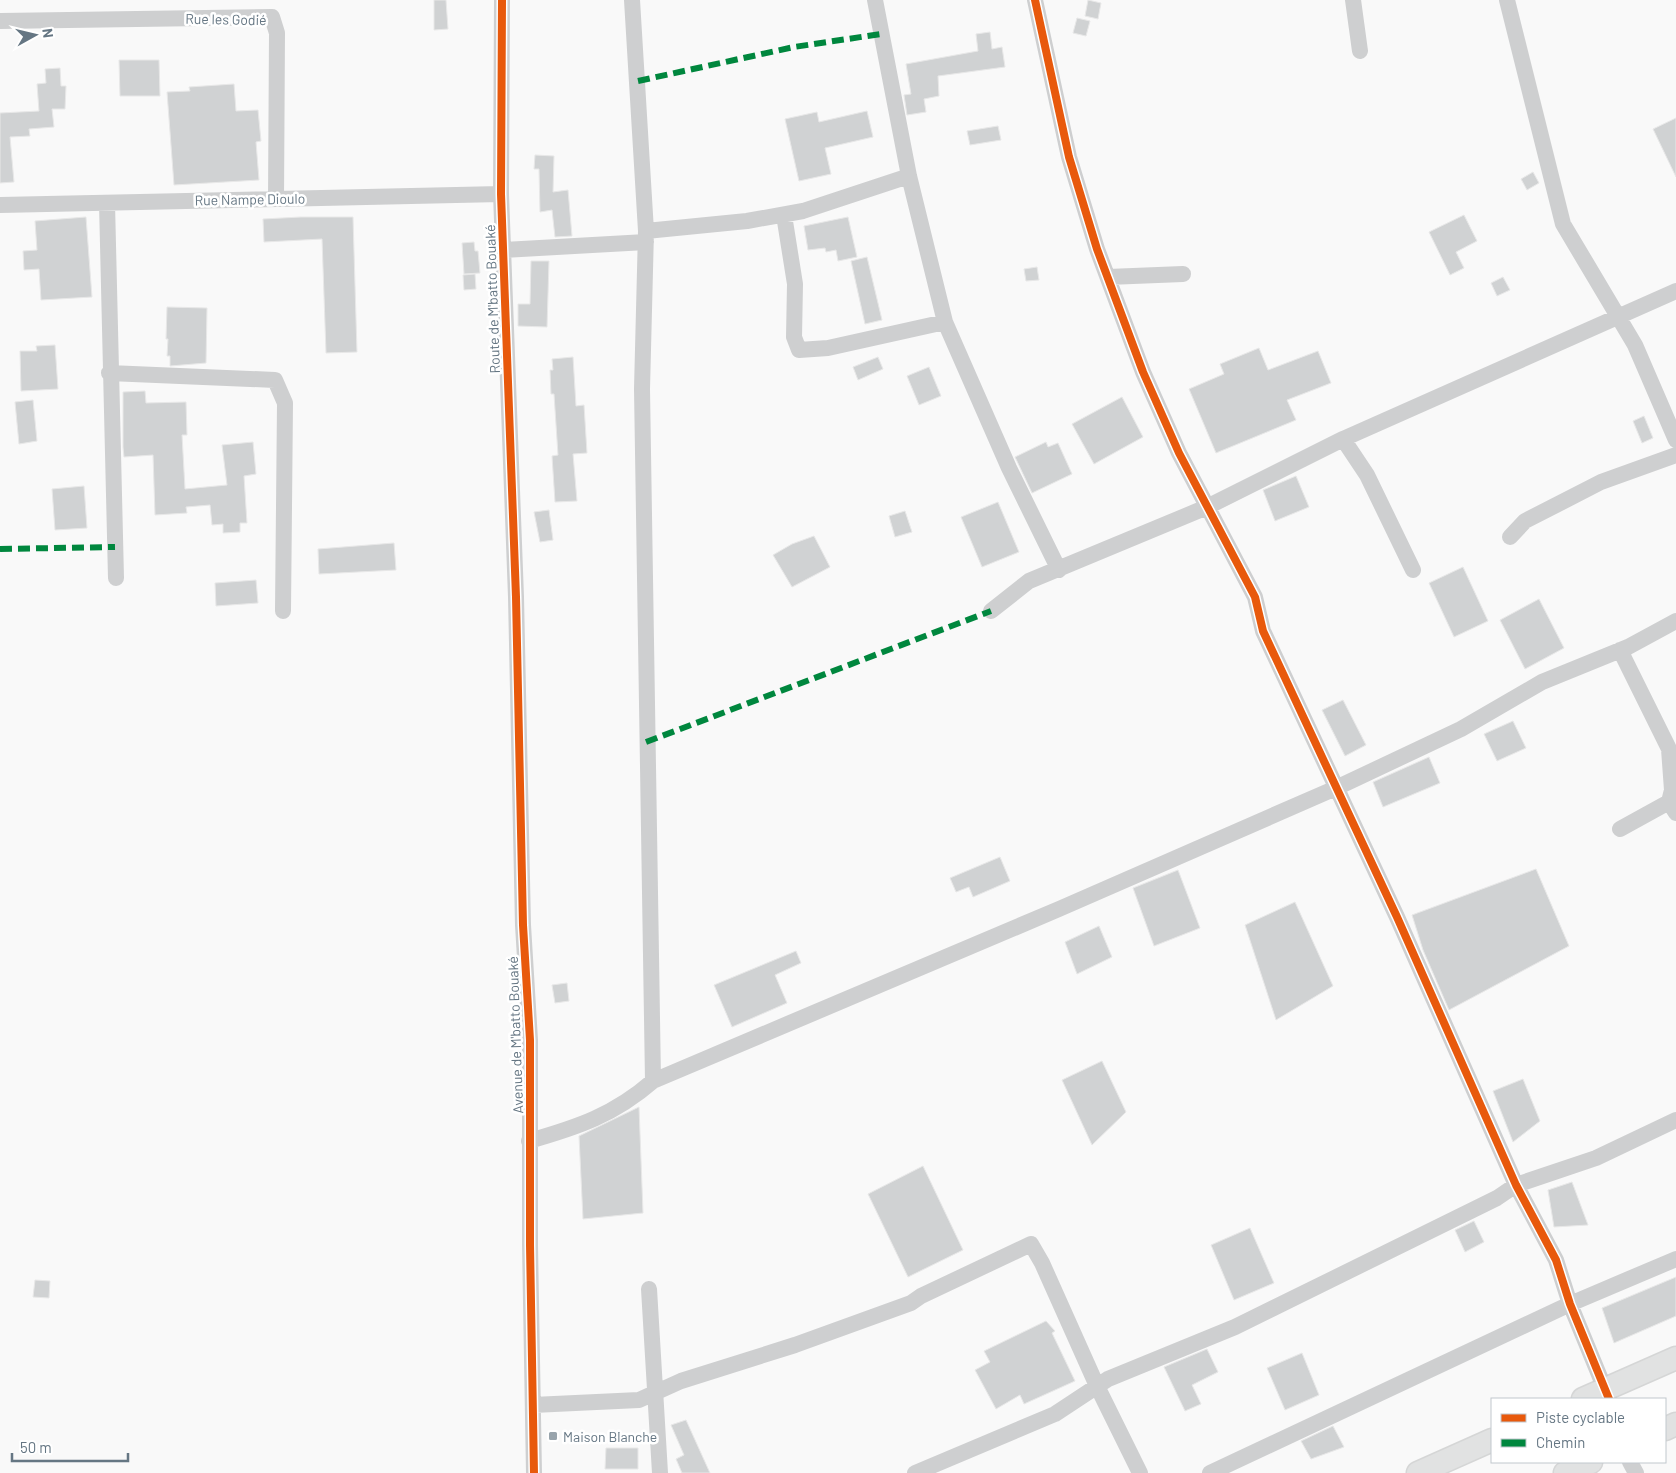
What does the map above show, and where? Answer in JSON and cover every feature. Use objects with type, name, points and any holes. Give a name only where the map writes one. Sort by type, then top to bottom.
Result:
[{"type":"highway","points":[[1588,1398],[1608,1394],[1676,1358]]},
{"type":"highway","points":[[1418,1473],[1491,1440]]},
{"type":"highway","points":[[1565,1473],[1589,1463]]},
{"type":"street","name":"Route de M'batto Bouaké","points":[[502,0],[501,194],[516,597]]},
{"type":"street","points":[[632,0],[646,236],[642,389],[653,1081]]},
{"type":"street","points":[[875,0],[909,176],[946,322],[1009,468],[1059,570]]},
{"type":"street","points":[[1035,0],[1069,157],[1108,277],[1142,372],[1179,453],[1255,597],[1263,631],[1397,917],[1516,1185],[1556,1260],[1570,1304],[1608,1394]]},
{"type":"street","points":[[1353,0],[1360,51]]},
{"type":"street","points":[[1507,0],[1563,224],[1608,304],[1635,345],[1676,440]]},
{"type":"street","name":"Rue les Godié","points":[[0,21],[272,17],[277,32],[276,199]]},
{"type":"street","points":[[503,250],[646,236],[804,212],[909,176]]},
{"type":"street","name":"Rue Nampe Dioulo","points":[[0,205],[501,194]]},
{"type":"street","points":[[107,202],[109,373],[116,578]]},
{"type":"street","points":[[784,215],[795,284],[794,337],[799,350],[828,348],[946,322]]},
{"type":"street","points":[[1108,277],[1183,274]]},
{"type":"street","points":[[991,611],[1028,581],[1059,570],[1207,507],[1343,439],[1619,318],[1676,290]]},
{"type":"street","points":[[109,373],[275,380],[285,403],[284,612]]},
{"type":"street","points":[[1343,439],[1367,475],[1413,570]]},
{"type":"street","points":[[1510,537],[1524,521],[1601,482],[1676,455]]},
{"type":"street","name":"Avenue de M'batto Bouaké","points":[[516,597],[523,925],[530,1040],[529,1141],[534,1473]]},
{"type":"street","points":[[529,1141],[580,1127],[631,1099],[653,1081],[1060,909],[1336,788],[1461,729],[1542,682],[1620,650],[1676,621]]},
{"type":"street","points":[[1620,650],[1669,749],[1672,790],[1672,807],[1620,829]]},
{"type":"street","points":[[916,1473],[1055,1414],[1108,1379],[1235,1327],[1497,1198],[1516,1185],[1596,1158],[1676,1120]]},
{"type":"street","points":[[533,1405],[639,1400],[681,1381],[795,1345],[912,1303],[921,1296],[1031,1244],[1042,1263],[1097,1386],[1140,1473]]},
{"type":"street","points":[[1210,1473],[1570,1304],[1676,1259]]},
{"type":"street","points":[[649,1290],[660,1473]]},
{"type":"building","points":[[434,0],[446,0],[448,29],[434,30]]},
{"type":"building","points":[[1088,0],[1101,3],[1098,19],[1085,16]]},
{"type":"building","points":[[1077,18],[1090,21],[1086,36],[1073,33]]},
{"type":"building","points":[[990,32],[992,49],[1002,47],[1005,67],[938,76],[939,96],[924,99],[926,112],[907,115],[904,95],[911,94],[906,64],[978,51],[976,34]]},
{"type":"building","points":[[119,60],[159,60],[160,96],[120,96]]},
{"type":"building","points":[[60,68],[61,86],[66,86],[65,109],[52,109],[54,127],[29,129],[30,136],[10,137],[14,182],[0,183],[0,113],[39,111],[37,84],[46,83],[45,69]]},
{"type":"building","points":[[234,84],[236,111],[258,110],[261,141],[256,142],[259,180],[174,185],[167,92],[190,91],[189,87]]},
{"type":"building","points":[[867,111],[873,137],[825,148],[831,174],[799,181],[785,119],[817,112],[819,122]]},
{"type":"building","points":[[1676,118],[1676,177],[1653,129]]},
{"type":"building","points":[[998,126],[1001,140],[970,145],[967,131]]},
{"type":"building","points":[[535,155],[554,156],[553,192],[568,190],[572,236],[555,237],[552,210],[540,212],[539,169],[534,169]]},
{"type":"building","points":[[1533,172],[1539,183],[1527,190],[1521,179]]},
{"type":"building","points":[[1464,215],[1477,241],[1456,252],[1464,268],[1450,275],[1429,232]]},
{"type":"building","points":[[86,217],[92,297],[41,300],[39,269],[24,270],[23,251],[37,250],[35,221]]},
{"type":"building","points":[[353,217],[357,352],[326,353],[322,239],[264,242],[263,219]]},
{"type":"building","points":[[848,217],[857,257],[838,261],[836,250],[826,252],[825,248],[808,250],[804,226]]},
{"type":"building","points":[[474,242],[475,251],[478,251],[480,273],[464,274],[462,243]]},
{"type":"building","points":[[867,257],[882,320],[865,324],[851,261]]},
{"type":"building","points":[[531,261],[549,261],[547,327],[518,326],[518,304],[530,304]]},
{"type":"building","points":[[1037,267],[1039,280],[1026,281],[1024,269]]},
{"type":"building","points":[[475,274],[476,289],[464,290],[463,275]]},
{"type":"building","points":[[1503,277],[1510,290],[1497,296],[1491,283]]},
{"type":"building","points":[[167,307],[207,308],[206,363],[170,366],[170,356],[167,356],[168,339],[166,339]]},
{"type":"building","points":[[55,345],[58,389],[21,391],[20,351],[37,351],[36,346]]},
{"type":"building","points":[[1259,348],[1268,370],[1318,351],[1331,383],[1287,400],[1296,420],[1216,453],[1189,389],[1224,374],[1220,364]]},
{"type":"building","points":[[573,357],[576,406],[584,405],[587,453],[573,454],[577,501],[555,502],[552,456],[558,455],[554,394],[551,394],[550,370],[553,370],[552,359]]},
{"type":"building","points":[[878,357],[883,369],[858,380],[853,367]]},
{"type":"building","points":[[929,367],[941,396],[919,405],[907,376]]},
{"type":"building","points":[[145,391],[146,403],[186,402],[187,435],[182,435],[185,489],[227,485],[222,445],[253,442],[256,474],[244,476],[247,523],[240,523],[240,532],[223,533],[223,524],[212,525],[210,505],[186,507],[187,513],[155,515],[153,455],[124,457],[123,447],[123,392]]},
{"type":"building","points":[[1122,397],[1143,437],[1094,464],[1072,424]]},
{"type":"building","points":[[33,400],[37,441],[19,444],[15,402]]},
{"type":"building","points":[[1644,416],[1653,438],[1642,443],[1633,421]]},
{"type":"building","points":[[1046,442],[1048,447],[1058,443],[1072,474],[1032,493],[1015,457]]},
{"type":"building","points":[[1296,476],[1309,507],[1275,521],[1263,490]]},
{"type":"building","points":[[84,486],[87,528],[55,530],[52,489]]},
{"type":"building","points":[[998,502],[1019,552],[982,567],[961,517]]},
{"type":"building","points":[[549,510],[553,540],[540,542],[534,512]]},
{"type":"building","points":[[905,511],[912,532],[895,537],[889,516]]},
{"type":"building","points":[[814,536],[830,567],[792,587],[773,555],[792,544]]},
{"type":"building","points":[[394,543],[396,570],[319,574],[318,549]]},
{"type":"building","points":[[1463,567],[1488,621],[1454,637],[1429,583]]},
{"type":"building","points":[[256,580],[258,603],[216,606],[215,583]]},
{"type":"building","points":[[1539,599],[1564,648],[1525,669],[1500,620]]},
{"type":"building","points":[[1343,700],[1366,745],[1345,756],[1322,710]]},
{"type":"building","points":[[1513,721],[1526,748],[1497,761],[1484,734]]},
{"type":"building","points":[[1429,757],[1440,783],[1383,807],[1373,782]]},
{"type":"building","points":[[1000,857],[1010,881],[973,897],[969,887],[956,892],[950,878]]},
{"type":"building","points":[[1536,869],[1569,946],[1449,1010],[1423,950],[1412,915]]},
{"type":"building","points":[[1178,870],[1200,928],[1154,946],[1133,888]]},
{"type":"building","points":[[1295,902],[1333,986],[1276,1020],[1245,925]]},
{"type":"building","points":[[1099,926],[1112,957],[1077,974],[1065,942]]},
{"type":"building","points":[[796,951],[801,963],[775,975],[787,1003],[732,1027],[714,985]]},
{"type":"building","points":[[567,983],[569,1001],[555,1003],[552,985]]},
{"type":"building","points":[[1102,1061],[1126,1112],[1092,1145],[1062,1080]]},
{"type":"building","points":[[1523,1079],[1540,1121],[1513,1142],[1493,1091]]},
{"type":"building","points":[[639,1107],[643,1213],[583,1219],[579,1136]]},
{"type":"building","points":[[923,1166],[963,1250],[908,1277],[868,1194]]},
{"type":"building","points":[[1572,1182],[1588,1225],[1554,1227],[1548,1190]]},
{"type":"building","points":[[1474,1221],[1484,1242],[1465,1252],[1455,1230]]},
{"type":"building","points":[[1250,1228],[1274,1283],[1234,1300],[1211,1245]]},
{"type":"building","points":[[1676,1277],[1676,1316],[1614,1343],[1602,1308]]},
{"type":"building","points":[[35,1280],[50,1281],[49,1298],[33,1297]]},
{"type":"building","points":[[1046,1321],[1055,1331],[1052,1333],[1075,1381],[1024,1404],[1020,1395],[996,1409],[975,1370],[990,1362],[984,1351]]},
{"type":"building","points":[[1207,1349],[1218,1372],[1192,1385],[1201,1404],[1185,1411],[1164,1367]]},
{"type":"building","points":[[1302,1353],[1319,1395],[1285,1410],[1267,1368]]},
{"type":"building","points":[[686,1420],[710,1473],[682,1473],[676,1459],[684,1455],[671,1425]]},
{"type":"building","points":[[1333,1426],[1344,1447],[1311,1459],[1301,1441]]},
{"type":"building","points":[[606,1448],[638,1448],[638,1469],[605,1469]]},
{"type":"marked path","points":[[638,81],[794,47],[881,34]]},
{"type":"marked path","points":[[0,549],[115,547]]},
{"type":"marked path","points":[[646,742],[991,611]]},
{"type":"cycle path","points":[[502,0],[501,194],[516,597],[523,925],[530,1040],[530,1245],[534,1473]]},
{"type":"cycle path","points":[[1035,0],[1069,157],[1097,249],[1143,372],[1179,453],[1255,597],[1263,631],[1397,917],[1516,1185],[1556,1260],[1570,1304],[1609,1398]]},
{"type":"place","name":"Maison Blanche","points":[[553,1436]]}]
